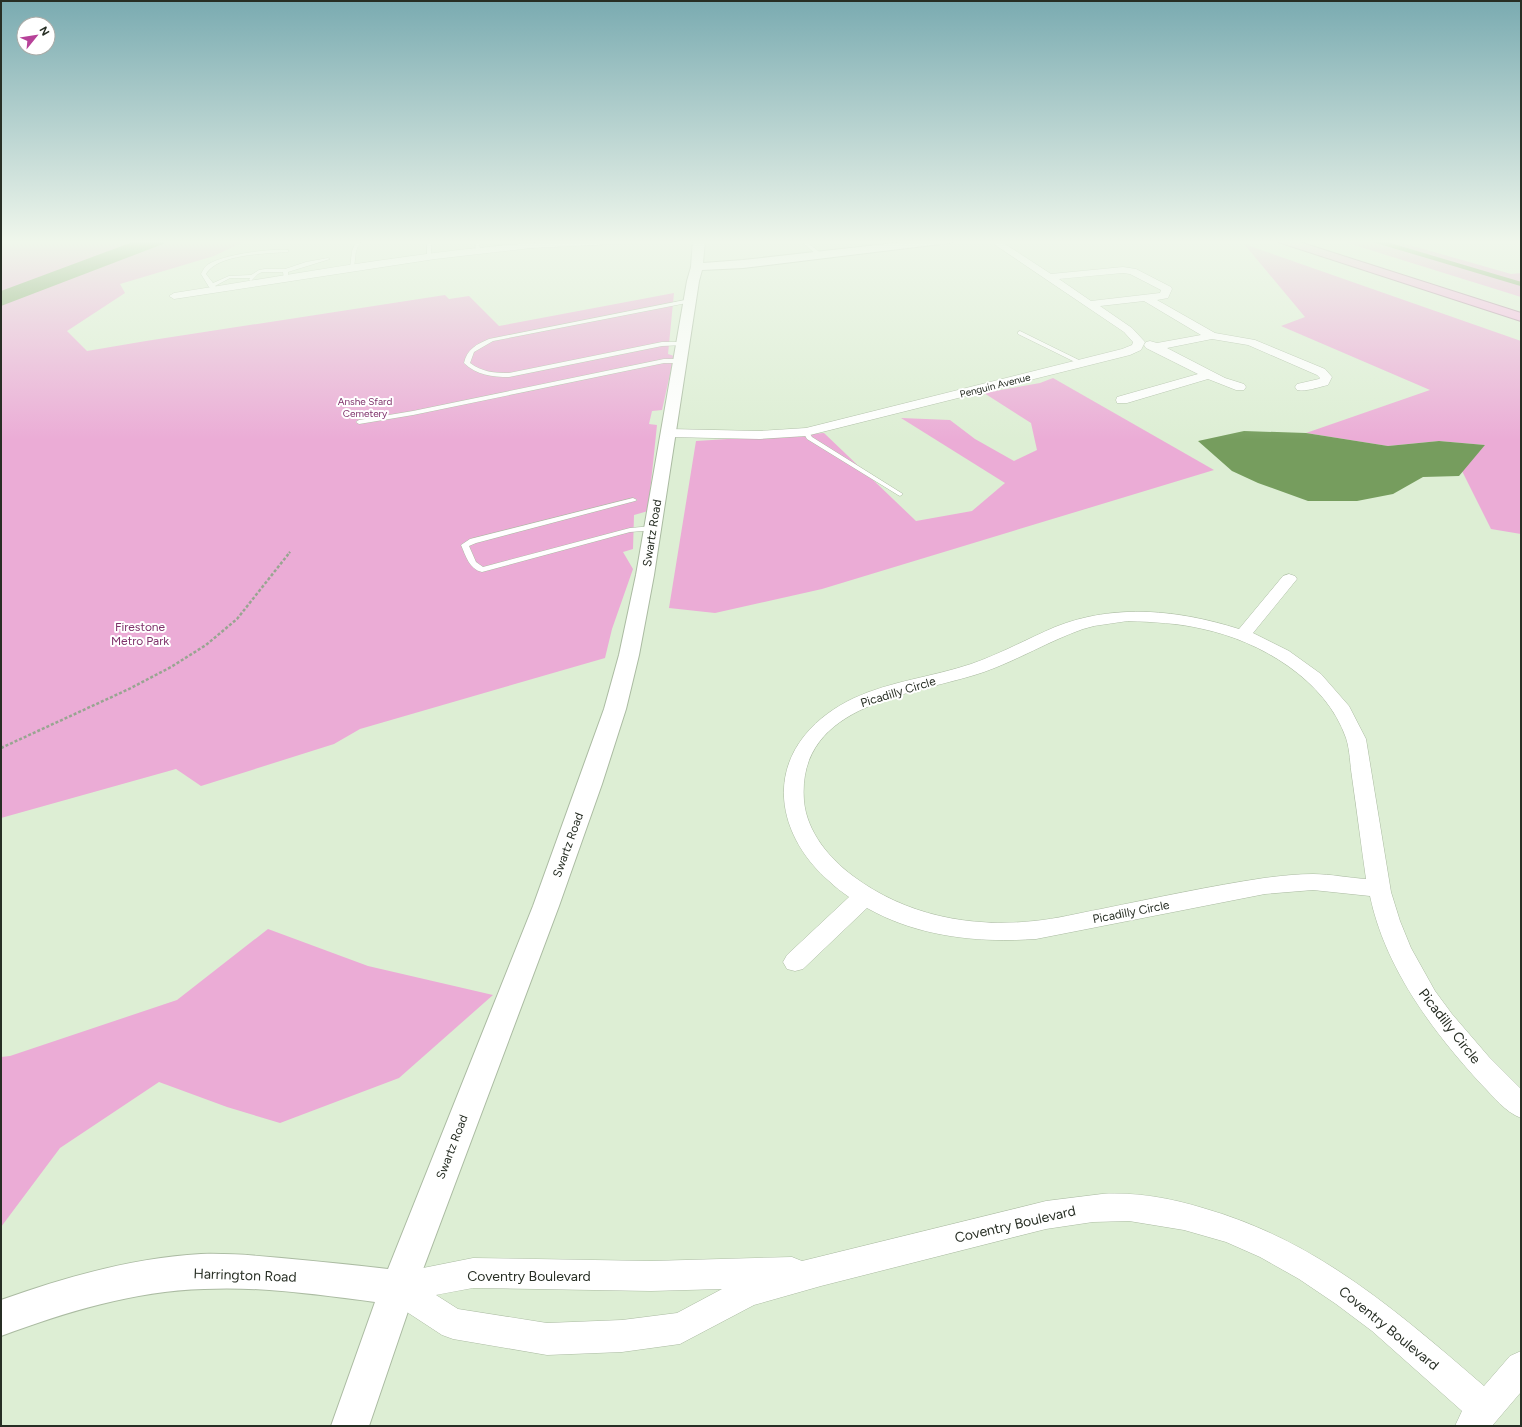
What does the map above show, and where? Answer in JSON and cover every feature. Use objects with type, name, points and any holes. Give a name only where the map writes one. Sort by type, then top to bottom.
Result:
[{"type":"highway","points":[[1489,307],[1521,317]]},
{"type":"street","name":"Swartz Road","points":[[350,1426],[398,1288],[546,906],[615,709],[630,655],[653,528],[689,307]]},
{"type":"street","points":[[1094,307],[1128,330],[1139,342],[1156,347],[1208,375],[1240,387]]},
{"type":"street","points":[[1161,307],[1212,336]]},
{"type":"street","points":[[1156,347],[1212,336],[1251,342],[1321,372],[1326,377],[1324,382],[1301,387]]},
{"type":"street","name":"Penguin Avenue","points":[[669,433],[760,435],[806,432],[1132,350],[1137,347],[1139,342]]},
{"type":"street","points":[[1122,400],[1208,375]]},
{"type":"street","points":[[1242,636],[1289,579]]},
{"type":"street","name":"Picadilly Circle","points":[[1379,889],[1313,882],[1265,886],[1036,930],[1012,933],[985,932],[931,923],[906,916],[865,896],[846,883],[818,856],[805,836],[797,818],[793,801],[796,768],[810,740],[843,712],[857,704],[887,692],[982,666],[1065,630],[1094,621],[1137,616],[1160,618],[1205,625],[1242,636],[1262,644],[1282,654],[1312,675],[1327,688],[1345,711],[1356,739],[1379,889],[1388,920],[1400,949],[1414,978],[1431,1006],[1460,1043],[1495,1081],[1521,1106]]},
{"type":"street","points":[[795,962],[865,896]]},
{"type":"street","name":"Coventry Boulevard","points":[[398,1288],[453,1324],[546,1340],[622,1336],[680,1328],[749,1291],[821,1271],[1046,1215],[1084,1209],[1121,1207],[1158,1211],[1204,1221],[1255,1239],[1302,1263],[1345,1291],[1385,1321],[1478,1418]]},
{"type":"street","name":"Harrington Road","points":[[1,1318],[82,1291],[159,1276],[193,1272],[230,1271],[336,1279],[398,1288]]},
{"type":"street","name":"Coventry Boulevard","points":[[398,1288],[473,1273],[651,1276],[821,1271]]},
{"type":"street","points":[[1478,1418],[1521,1367]]},
{"type":"lane","points":[[657,307],[491,340],[479,345],[471,351],[467,358],[467,363],[474,369],[486,374],[509,375],[662,344],[681,352]]},
{"type":"lane","points":[[1020,333],[1081,363]]},
{"type":"lane","points":[[360,422],[413,413],[664,361],[681,352]]},
{"type":"lane","points":[[806,432],[809,438],[900,494]]},
{"type":"lane","points":[[633,500],[473,541],[464,545],[472,563],[477,568],[482,570],[630,530],[653,528]]},
{"type":"path","points":[[1,748],[82,712],[134,686],[178,663],[212,640],[237,618],[290,552]]},
{"type":"green space","name":"Firestone Metro Park","points":[[1,307],[104,307],[67,331],[87,351],[370,307],[480,307],[499,326],[602,307],[673,307],[668,354],[674,356],[662,410],[652,411],[649,424],[657,425],[648,511],[634,515],[633,549],[623,552],[633,569],[612,629],[605,658],[360,729],[334,744],[201,786],[176,769],[1,818]]},
{"type":"green space","points":[[1296,307],[1423,307],[1521,341],[1521,534],[1491,529],[1462,471],[1485,445],[1439,441],[1388,446],[1306,433],[1430,390],[1281,326],[1305,317]]},
{"type":"green space","points":[[1053,378],[1214,470],[822,589],[715,613],[669,608],[696,441],[824,433],[916,521],[972,511],[1005,483],[901,418],[950,420],[975,439],[1014,461],[1037,450],[1031,423],[984,393],[1040,383]]},
{"type":"green space","points":[[268,929],[368,966],[493,995],[399,1078],[280,1123],[227,1107],[159,1082],[60,1148],[1,1227],[1,1057],[10,1056],[177,1000]]},
{"type":"shaded area","points":[[1244,431],[1306,433],[1388,446],[1439,441],[1485,445],[1459,476],[1423,477],[1393,494],[1357,501],[1308,501],[1258,483],[1232,471],[1198,441]]},
{"type":"park label","name":"Anshe Sfard Cemetery","points":[[365,406]]}]
